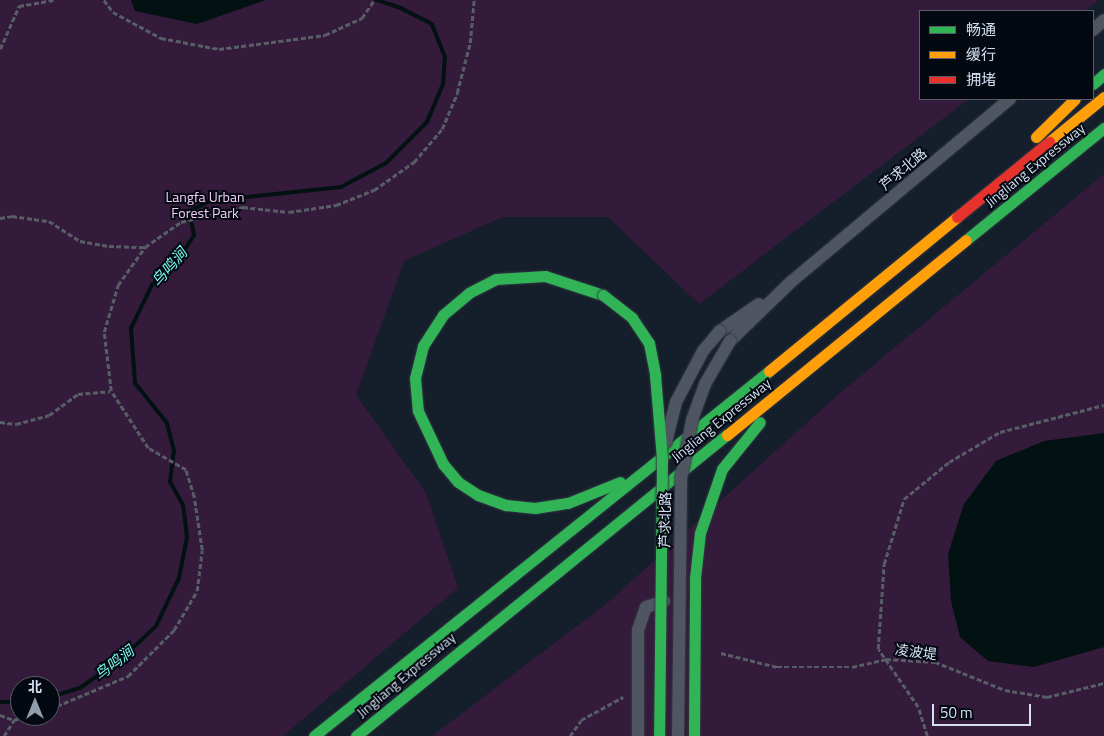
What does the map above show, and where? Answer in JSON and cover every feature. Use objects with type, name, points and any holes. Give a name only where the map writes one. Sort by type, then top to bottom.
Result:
[{"type":"highway","points":[[1094,83],[1104,74]]},
{"type":"highway","points":[[990,188],[1104,97]]},
{"type":"highway","points":[[990,188],[1074,100]]},
{"type":"highway","name":"Jingliang Expressway","points":[[356,736],[549,577],[808,370],[1104,128]]},
{"type":"highway","name":"Jingliang Expressway","points":[[314,736],[537,556],[646,471],[990,188]]},
{"type":"highway","points":[[646,471],[568,503],[536,508],[506,505],[478,494],[458,482],[443,464],[429,440],[418,411],[415,378],[424,346],[443,315],[469,293],[496,279],[524,275],[545,276],[603,294],[632,318],[649,343],[656,375],[662,459],[659,736]]},
{"type":"highway","points":[[694,736],[695,578],[700,533],[709,500],[722,469],[742,442],[808,370]]},
{"type":"street","points":[[1094,29],[1104,20]]},
{"type":"street","name":"芦求北路","points":[[678,736],[682,471],[692,420],[705,384],[730,340],[792,281],[1009,100]]},
{"type":"street","name":"芦求北路","points":[[662,459],[676,402],[703,351],[720,331],[792,281]]},
{"type":"street","points":[[638,736],[638,630],[646,607],[656,601],[671,601],[683,608],[695,637]]},
{"type":"path","points":[[0,49],[19,6],[53,0]]},
{"type":"path","points":[[104,0],[113,12],[161,38],[219,49],[325,35],[362,18],[374,0]]},
{"type":"path","points":[[60,706],[128,676],[174,630],[197,591],[202,550],[194,497],[186,470],[148,448],[110,391],[104,332],[118,285],[145,247],[182,222],[243,207],[289,212],[336,205],[374,190],[414,162],[442,129],[457,93],[470,43],[474,0]]},
{"type":"path","points":[[0,218],[12,216],[49,221],[80,241],[109,246],[145,247]]},
{"type":"path","points":[[0,422],[16,424],[49,414],[78,394],[110,391]]},
{"type":"path","points":[[927,736],[918,707],[878,649],[884,564],[904,499],[948,462],[1000,432],[1104,405]]},
{"type":"path","name":"凌波堤","points":[[721,653],[777,667],[852,667],[886,659],[935,662],[1005,690],[1047,697],[1104,683]]},
{"type":"path","points":[[570,736],[581,720],[623,697]]},
{"type":"green space","name":"Langfa Urban Forest Park","points":[[0,0],[1099,0],[1085,10],[919,10],[919,100],[968,100],[699,304],[608,217],[502,217],[404,261],[356,395],[426,493],[458,588],[283,736],[0,736]]},
{"type":"green space","points":[[1104,174],[1104,736],[432,736],[605,605],[840,393]]},
{"type":"shaded area","points":[[131,0],[266,0],[197,24],[135,11]]},
{"type":"shaded area","points":[[1104,433],[1104,647],[1034,667],[988,661],[960,637],[951,601],[948,554],[964,504],[996,461],[1044,441]]},
{"type":"waterway","name":"鸟鸣涧","points":[[60,694],[80,688],[121,659],[156,626],[179,578],[187,537],[183,505],[170,482],[174,451],[167,423],[135,383],[131,328],[152,285],[184,251],[194,235],[189,211],[210,201],[341,187],[386,163],[427,122],[443,84],[445,57],[432,24],[401,8],[376,0]]},
{"type":"waterway","name":"鸟鸣涧","points":[[0,702],[10,702]]},
{"type":"traffic: fast","points":[[1094,83],[1104,74]]},
{"type":"traffic: fast","points":[[966,240],[1104,128]]},
{"type":"traffic: fast","points":[[603,295],[545,276],[496,279],[469,293],[443,315],[423,346],[415,378],[418,411],[443,464],[458,482],[478,495],[506,505],[535,508],[568,503],[620,482]]},
{"type":"traffic: fast","points":[[603,295],[632,318],[649,343],[655,375],[662,459],[659,736]]},
{"type":"traffic: fast","points":[[314,736],[769,371]]},
{"type":"traffic: fast","points":[[694,736],[695,578],[700,533],[722,469],[760,422]]},
{"type":"traffic: fast","points":[[356,736],[727,435]]},
{"type":"traffic: slow","points":[[1049,142],[1104,97]]},
{"type":"traffic: slow","points":[[1036,137],[1074,100]]},
{"type":"traffic: slow","points":[[769,371],[957,217]]},
{"type":"traffic: slow","points":[[727,435],[966,240]]},
{"type":"traffic: jam","points":[[957,217],[1049,142]]}]
